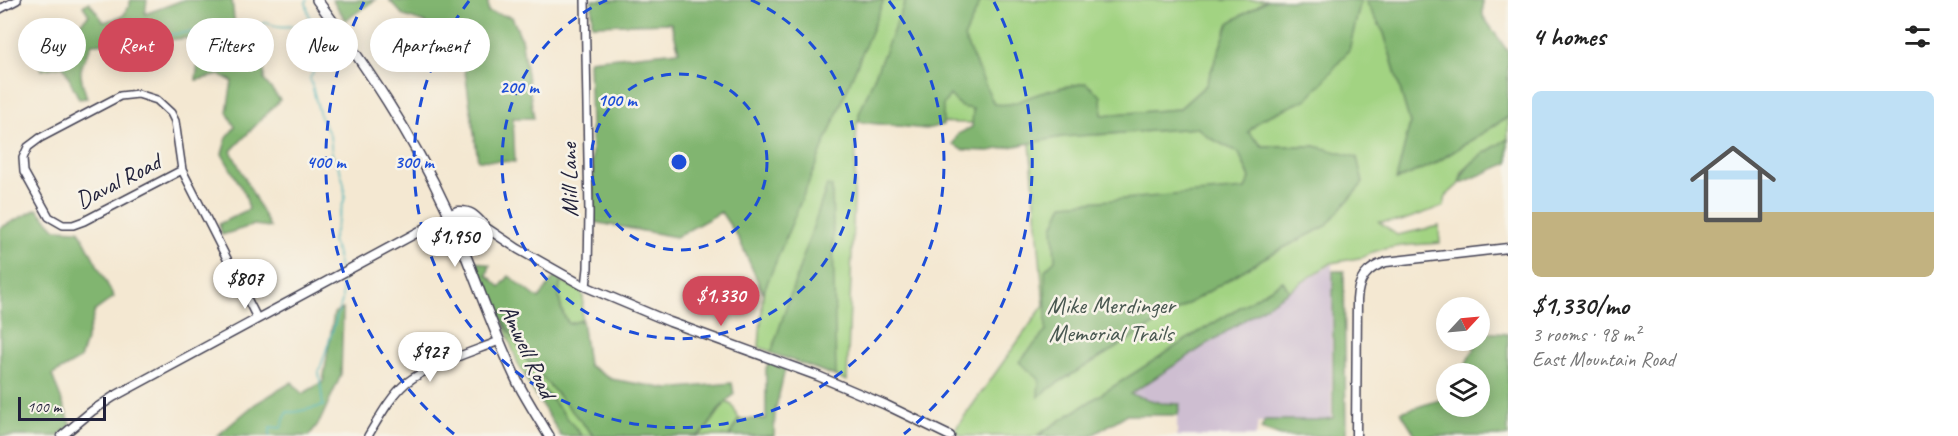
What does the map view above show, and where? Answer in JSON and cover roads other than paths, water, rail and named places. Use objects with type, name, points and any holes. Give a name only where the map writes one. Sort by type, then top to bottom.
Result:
[{"type":"main road","name":"Amwell Road","points":[[317,0],[402,124],[430,175],[520,386],[549,436]]},
{"type":"street","points":[[0,9],[17,0]]},
{"type":"street","name":"Mill Lane","points":[[585,0],[589,213],[586,287]]},
{"type":"street","name":"Daval Road","points":[[182,170],[84,221],[73,225],[63,225],[48,217],[43,210],[24,172],[23,158],[28,147],[40,138],[120,96],[138,94],[157,100],[171,113],[178,129],[182,170],[257,318]]},
{"type":"street","points":[[62,436],[113,397],[457,211],[467,210],[475,214],[481,225]]},
{"type":"street","points":[[461,245],[460,234],[465,226],[471,223],[481,225],[586,287],[681,326],[818,376],[950,436]]},
{"type":"street","points":[[1356,436],[1357,300],[1359,282],[1364,275],[1374,266],[1386,262],[1508,248]]},
{"type":"street","points":[[368,436],[392,399],[406,383],[434,367],[500,341]]},
{"type":"waterway","points":[[307,0],[316,51],[314,70],[310,78],[321,119],[330,135],[332,154],[344,184],[345,197],[332,241],[340,270]]},
{"type":"waterway","points":[[174,34],[248,30],[267,22],[271,25],[286,26]]},
{"type":"waterway","points":[[270,436],[270,427],[281,428],[287,412],[323,406],[319,372],[342,301],[342,279]]},
{"type":"park label","name":"Mike Merdinger Memorial Trails","points":[[1111,319]]}]
